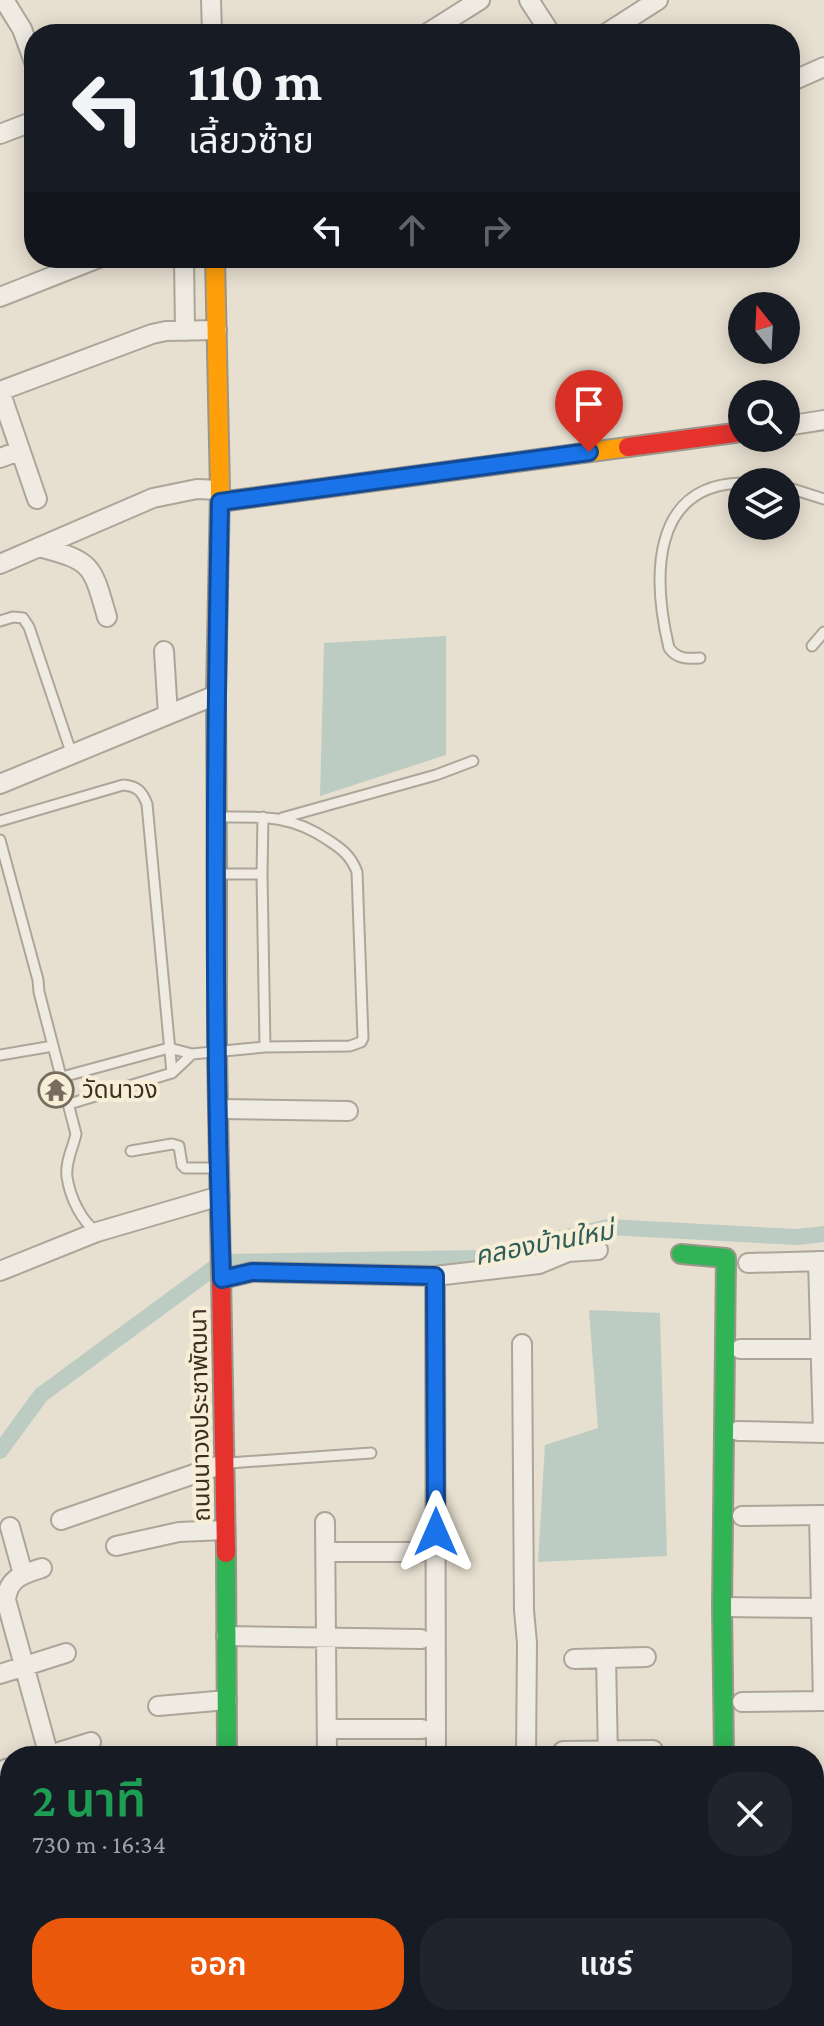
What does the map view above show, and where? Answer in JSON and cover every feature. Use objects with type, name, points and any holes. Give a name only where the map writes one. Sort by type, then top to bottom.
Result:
[{"type":"street","points":[[443,24],[480,0]]},
{"type":"street","points":[[529,0],[545,24]]},
{"type":"street","points":[[3,1],[24,34]]},
{"type":"street","points":[[620,24],[654,1]]},
{"type":"street","points":[[212,24],[213,2]]},
{"type":"street","points":[[800,78],[824,67]]},
{"type":"street","points":[[0,134],[24,125]]},
{"type":"street","points":[[0,297],[74,268]]},
{"type":"street","points":[[184,268],[185,331]]},
{"type":"street","name":"ถนนนาวงประชาพัฒนา","points":[[215,268],[220,496],[216,695],[217,1052],[226,1463],[227,1746]]},
{"type":"street","points":[[37,499],[0,391],[152,334],[217,330]]},
{"type":"street","points":[[800,424],[824,420]]},
{"type":"street","points":[[0,564],[153,498],[197,489],[220,496],[728,434]]},
{"type":"street","points":[[0,458],[19,451]]},
{"type":"street","points":[[39,547],[74,556],[86,566],[96,579],[107,617]]},
{"type":"street","points":[[164,651],[168,715]]},
{"type":"street","points":[[0,784],[216,695]]},
{"type":"street","points":[[219,1109],[348,1111]]},
{"type":"street","points":[[0,1271],[97,1232],[220,1196]]},
{"type":"street","points":[[222,1276],[252,1272],[435,1276],[539,1264],[568,1252],[598,1250]]},
{"type":"street","points":[[681,1254],[726,1258],[722,1607],[724,1746]]},
{"type":"street","points":[[738,1431],[824,1433],[821,1261],[748,1263]]},
{"type":"street","points":[[435,1276],[436,1746]]},
{"type":"street","points":[[522,1344],[526,1746]]},
{"type":"street","points":[[740,1349],[823,1349]]},
{"type":"street","points":[[61,1520],[226,1463]]},
{"type":"street","points":[[742,1516],[821,1515],[824,1701],[742,1702]]},
{"type":"street","points":[[325,1522],[327,1746]]},
{"type":"street","points":[[10,1527],[23,1574]]},
{"type":"street","points":[[116,1546],[179,1532],[225,1530]]},
{"type":"street","points":[[326,1552],[419,1552]]},
{"type":"street","points":[[42,1568],[12,1581],[6,1600],[45,1746]]},
{"type":"street","points":[[722,1607],[822,1608]]},
{"type":"street","points":[[226,1636],[421,1639]]},
{"type":"street","points":[[0,1674],[66,1653]]},
{"type":"street","points":[[574,1659],[646,1657]]},
{"type":"street","points":[[606,1658],[608,1746]]},
{"type":"street","points":[[158,1706],[227,1700]]},
{"type":"street","points":[[327,1729],[422,1729]]},
{"type":"street","points":[[79,1746],[91,1742]]},
{"type":"lane","points":[[700,658],[674,655],[669,648],[659,558],[663,539],[686,502],[713,488],[728,485]]},
{"type":"lane","points":[[800,491],[824,499]]},
{"type":"lane","points":[[0,621],[23,618],[29,627],[72,755]]},
{"type":"lane","points":[[812,646],[824,632]]},
{"type":"lane","points":[[282,818],[436,775],[473,761]]},
{"type":"lane","points":[[0,821],[123,785],[143,792],[147,804],[172,1073]]},
{"type":"lane","points":[[62,1077],[169,1048],[192,1054],[265,1047],[350,1046],[361,1042],[357,872],[353,862],[347,853],[312,829],[282,818],[217,817]]},
{"type":"lane","points":[[263,817],[265,1047]]},
{"type":"lane","points":[[0,840],[76,1134],[69,1155],[67,1177],[83,1220],[97,1232]]},
{"type":"lane","points":[[218,874],[262,874]]},
{"type":"lane","points":[[0,1055],[53,1046]]},
{"type":"lane","points":[[69,1104],[172,1073],[192,1054]]},
{"type":"lane","points":[[131,1151],[172,1144],[179,1146],[185,1168],[219,1168]]},
{"type":"lane","points":[[226,1463],[371,1453]]},
{"type":"shaded area","points":[[446,636],[446,755],[320,796],[324,643]]},
{"type":"shaded area","points":[[589,1310],[660,1313],[667,1556],[538,1562],[545,1445],[598,1428]]},
{"type":"waterway","name":"คลองบ้านใหม่","points":[[0,1451],[41,1395],[222,1262],[479,1258],[608,1227],[797,1237],[824,1234]]},
{"type":"traffic: fast","points":[[681,1254],[726,1258],[722,1607],[724,1746]]},
{"type":"traffic: fast","points":[[226,1553],[227,1746]]},
{"type":"traffic: slow","points":[[215,268],[220,490],[216,695],[217,882]]},
{"type":"traffic: slow","points":[[220,502],[628,447]]},
{"type":"traffic: jam","points":[[628,447],[728,434]]},
{"type":"traffic: jam","points":[[217,882],[226,1553]]},
{"type":"place","name":"วัดนาวง","points":[[56,1090]]},
{"type":"route","points":[[436,1532],[435,1276],[252,1272],[222,1279],[217,1052],[216,695],[220,502],[589,452]]}]
